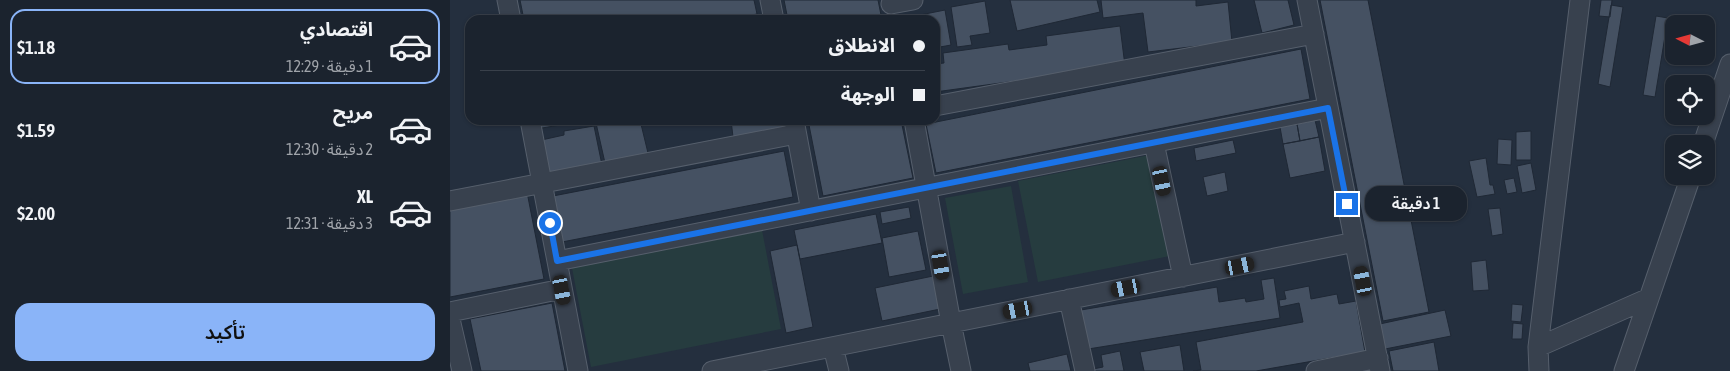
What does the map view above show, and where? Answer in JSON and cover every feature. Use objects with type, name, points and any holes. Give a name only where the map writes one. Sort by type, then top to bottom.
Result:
[{"type":"street","points":[[507,0],[510,15]]},
{"type":"street","points":[[770,0],[773,15]]},
{"type":"street","points":[[892,8],[913,0]]},
{"type":"street","points":[[1307,0],[1379,365],[1316,371]]},
{"type":"street","points":[[1539,371],[1538,347],[1580,0]]},
{"type":"street","points":[[940,105],[1314,34]]},
{"type":"street","points":[[1706,135],[1730,64]]},
{"type":"street","points":[[557,261],[1328,108]]},
{"type":"street","points":[[531,125],[578,371]]},
{"type":"street","points":[[915,125],[928,188],[950,323],[962,371]]},
{"type":"street","points":[[450,201],[542,184],[795,127],[811,211]]},
{"type":"street","points":[[1154,143],[1183,277]]},
{"type":"street","points":[[1624,371],[1688,185]]},
{"type":"street","points":[[712,371],[1355,242]]},
{"type":"street","points":[[450,312],[562,290]]},
{"type":"street","points":[[1538,347],[1649,298]]},
{"type":"street","points":[[1069,300],[1085,371]]},
{"type":"street","points":[[450,319],[462,371]]},
{"type":"street","points":[[833,347],[838,371]]},
{"type":"green space","points":[[1150,155],[1170,256],[1038,282],[1018,181]]},
{"type":"green space","points":[[1011,186],[1028,282],[963,294],[945,198]]},
{"type":"green space","points":[[762,230],[781,329],[591,367],[572,268]]},
{"type":"building","points":[[520,0],[754,0],[757,14],[752,15],[523,15]]},
{"type":"building","points":[[784,0],[878,0],[881,15],[787,15]]},
{"type":"building","points":[[1010,0],[1097,0],[1100,12],[1017,31]]},
{"type":"building","points":[[1101,0],[1196,0],[1196,6],[1228,2],[1232,42],[1148,52],[1143,13],[1103,18]]},
{"type":"building","points":[[1254,0],[1288,0],[1294,25],[1262,33]]},
{"type":"building","points":[[1320,0],[1368,0],[1429,312],[1383,321]]},
{"type":"building","points":[[1601,0],[1612,0],[1610,17],[1599,16]]},
{"type":"building","points":[[985,1],[990,33],[970,36],[972,45],[957,47],[951,7]]},
{"type":"building","points":[[1611,5],[1623,7],[1610,87],[1598,84]]},
{"type":"building","points":[[945,10],[951,45],[940,47],[940,15],[920,15]]},
{"type":"building","points":[[1656,16],[1665,18],[1665,36],[1655,97],[1643,95]]},
{"type":"building","points":[[1120,26],[1125,66],[940,91],[940,63],[944,63],[943,53],[1008,44],[1009,50],[1047,45],[1046,36]]},
{"type":"building","points":[[1301,49],[1310,99],[936,173],[926,125],[940,125],[940,121]]},
{"type":"building","points":[[1315,120],[1319,137],[1300,141],[1297,124]]},
{"type":"building","points":[[1297,124],[1300,141],[1283,144],[1280,127]]},
{"type":"building","points":[[535,125],[560,125],[536,129]]},
{"type":"building","points":[[596,125],[641,125],[648,153],[605,163]]},
{"type":"building","points":[[732,125],[785,125],[786,131],[733,137]]},
{"type":"building","points":[[809,125],[902,125],[913,178],[823,196]]},
{"type":"building","points":[[594,126],[602,165],[544,176],[537,141],[564,135],[564,131]]},
{"type":"building","points":[[1531,131],[1531,160],[1516,160],[1516,132]]},
{"type":"building","points":[[1319,137],[1325,171],[1290,178],[1283,144]]},
{"type":"building","points":[[1498,139],[1512,140],[1511,165],[1497,164]]},
{"type":"building","points":[[1233,140],[1236,153],[1196,161],[1194,148]]},
{"type":"building","points":[[784,151],[793,197],[562,242],[553,196]]},
{"type":"building","points":[[1486,158],[1490,185],[1493,185],[1495,194],[1477,197],[1469,161]]},
{"type":"building","points":[[1531,163],[1536,190],[1522,193],[1517,166]]},
{"type":"building","points":[[1225,172],[1228,191],[1207,196],[1203,177]]},
{"type":"building","points":[[1514,178],[1517,192],[1507,194],[1504,180]]},
{"type":"building","points":[[527,192],[544,279],[450,297],[450,207]]},
{"type":"building","points":[[909,207],[911,218],[882,224],[880,212]]},
{"type":"building","points":[[1500,208],[1503,234],[1492,236],[1488,209]]},
{"type":"building","points":[[876,214],[882,243],[800,259],[794,230]]},
{"type":"building","points":[[918,231],[926,270],[889,277],[882,238]]},
{"type":"building","points":[[797,245],[813,327],[786,333],[770,251]]},
{"type":"building","points":[[1486,260],[1489,290],[1473,291],[1471,262]]},
{"type":"building","points":[[938,275],[945,308],[882,321],[875,288]]},
{"type":"building","points":[[1274,278],[1280,318],[1082,350],[1075,311],[1217,287],[1219,302],[1245,298],[1246,302],[1264,299],[1261,280]]},
{"type":"building","points":[[1309,286],[1311,299],[1337,294],[1339,304],[1356,301],[1365,352],[1256,371],[1193,371],[1201,370],[1196,342],[1303,322],[1299,303],[1280,307],[1279,300],[1286,299],[1284,291]]},
{"type":"building","points":[[552,303],[565,371],[481,371],[470,319]]},
{"type":"building","points":[[1512,304],[1523,305],[1521,322],[1511,321]]},
{"type":"building","points":[[1445,310],[1451,336],[1380,350],[1375,325]]},
{"type":"building","points":[[1513,323],[1523,324],[1522,339],[1512,339]]},
{"type":"building","points":[[1434,342],[1439,371],[1393,371],[1389,351]]},
{"type":"building","points":[[1180,345],[1184,371],[1144,371],[1140,352]]},
{"type":"building","points":[[1120,351],[1124,371],[1093,371],[1093,369],[1103,367],[1101,355]]},
{"type":"building","points":[[1067,354],[1071,371],[1030,371],[1028,363]]},
{"type":"route","points":[[550,223],[557,261],[1328,108],[1347,204]]}]
